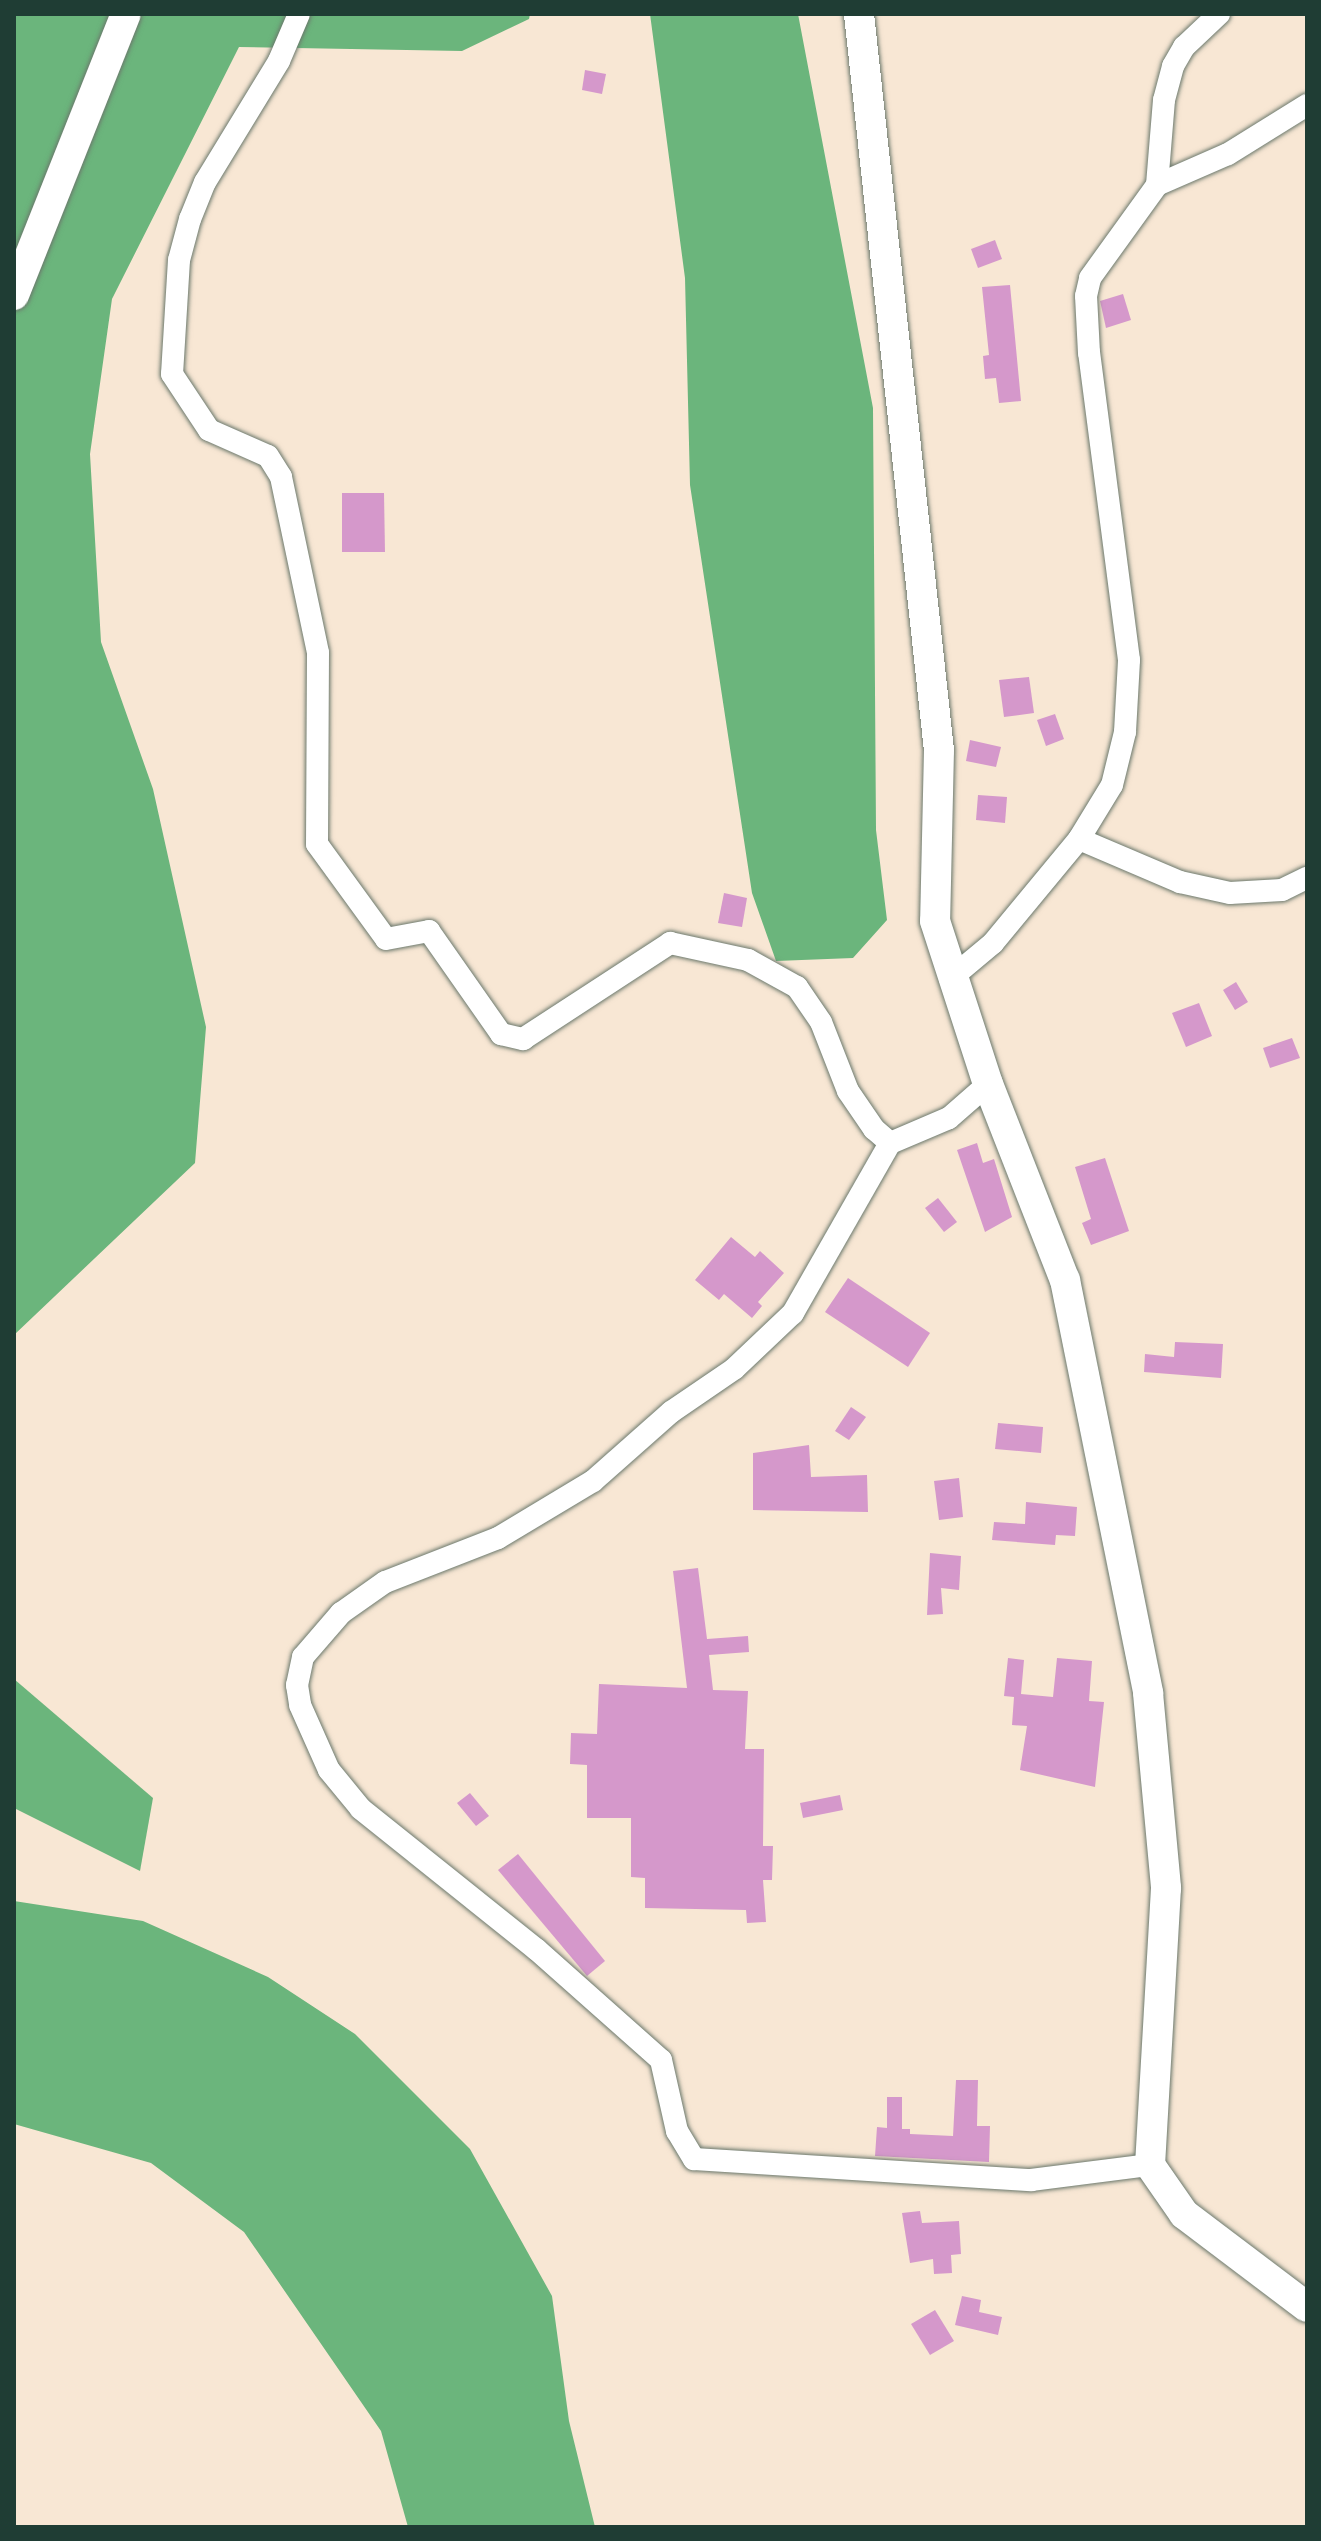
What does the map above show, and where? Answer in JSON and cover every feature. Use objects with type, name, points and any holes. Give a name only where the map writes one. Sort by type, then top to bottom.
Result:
[{"type":"street","points":[[14,295],[126,14]]},
{"type":"street","points":[[299,14],[279,61],[212,170],[190,219],[179,260],[172,374],[209,430],[268,456],[281,477],[318,653],[317,844],[386,939],[429,931],[501,1034],[523,1039],[670,943],[748,960],[797,987],[821,1022],[848,1091],[890,1143]]},
{"type":"street","points":[[859,14],[939,750],[935,921],[950,979],[988,1084],[1065,1280],[1148,1693],[1166,1888],[1150,2165],[1184,2214],[1307,2307]]},
{"type":"street","points":[[1157,185],[1164,100],[1173,66],[1184,47],[1219,14]]},
{"type":"street","points":[[950,979],[993,943],[1079,839],[1112,785],[1129,694],[1086,296],[1099,260],[1157,185],[1228,154],[1307,105]]},
{"type":"street","points":[[1079,839],[1180,882],[1230,893],[1282,890],[1307,878]]},
{"type":"street","points":[[988,1084],[949,1118],[890,1143],[793,1313],[734,1369],[671,1412],[593,1481],[498,1538],[385,1582],[341,1613],[303,1657],[297,1685],[300,1705],[329,1770],[361,1809],[536,1949],[661,2060],[677,2131],[694,2159],[1031,2180],[1150,2165]]},
{"type":"green space","points":[[14,14],[530,14],[529,19],[462,51],[239,47],[112,299],[90,454],[101,642],[153,789],[206,1027],[195,1163],[14,1335]]},
{"type":"green space","points":[[650,14],[798,14],[873,408],[876,830],[887,920],[853,958],[776,961],[752,893],[690,485],[685,278]]},
{"type":"green space","points":[[14,1679],[153,1798],[140,1871],[14,1808]]},
{"type":"green space","points":[[14,1901],[143,1921],[268,1977],[355,2034],[470,2149],[552,2296],[569,2421],[595,2527],[408,2527],[381,2431],[244,2232],[151,2163],[14,2124]]},
{"type":"building","points":[[585,70],[606,74],[602,94],[582,90]]},
{"type":"building","points":[[995,240],[1002,259],[978,268],[971,249]]},
{"type":"building","points":[[1010,285],[1021,401],[999,403],[996,378],[985,379],[983,356],[989,355],[982,287]]},
{"type":"building","points":[[1123,294],[1131,320],[1106,328],[1100,301]]},
{"type":"building","points":[[342,493],[384,493],[385,552],[342,552]]},
{"type":"building","points":[[1029,677],[1034,713],[1004,717],[999,680]]},
{"type":"building","points":[[1055,714],[1064,739],[1046,746],[1037,720]]},
{"type":"building","points":[[970,740],[1001,747],[996,767],[966,761]]},
{"type":"building","points":[[978,795],[1007,797],[1005,823],[976,820]]},
{"type":"building","points":[[724,893],[747,898],[742,927],[718,923]]},
{"type":"building","points":[[1236,982],[1248,1002],[1235,1010],[1223,990]]},
{"type":"building","points":[[1199,1003],[1212,1036],[1186,1047],[1172,1013]]},
{"type":"building","points":[[1292,1038],[1300,1058],[1270,1068],[1263,1048]]},
{"type":"building","points":[[977,1143],[983,1163],[994,1159],[1012,1217],[985,1232],[957,1150]]},
{"type":"building","points":[[1105,1158],[1129,1231],[1091,1245],[1082,1223],[1091,1219],[1075,1167]]},
{"type":"building","points":[[938,1198],[957,1222],[944,1232],[925,1208]]},
{"type":"building","points":[[731,1237],[755,1257],[760,1251],[784,1273],[758,1302],[762,1306],[752,1318],[724,1294],[719,1300],[695,1280]]},
{"type":"building","points":[[848,1278],[930,1333],[908,1367],[825,1312]]},
{"type":"building","points":[[1175,1342],[1223,1344],[1221,1378],[1144,1372],[1145,1354],[1174,1357]]},
{"type":"building","points":[[851,1407],[866,1417],[849,1440],[835,1431]]},
{"type":"building","points":[[998,1423],[1043,1427],[1041,1453],[995,1449]]},
{"type":"building","points":[[809,1445],[811,1477],[867,1475],[868,1512],[753,1510],[753,1453]]},
{"type":"building","points":[[959,1478],[963,1517],[939,1520],[934,1481]]},
{"type":"building","points":[[1026,1502],[1077,1507],[1075,1536],[1056,1535],[1055,1545],[992,1540],[994,1522],[1025,1524]]},
{"type":"building","points":[[930,1553],[961,1556],[959,1590],[941,1588],[943,1614],[927,1615]]},
{"type":"building","points":[[698,1568],[707,1639],[748,1636],[749,1652],[709,1655],[713,1690],[748,1691],[745,1749],[764,1749],[763,1846],[773,1846],[772,1880],[763,1880],[766,1922],[747,1923],[746,1910],[645,1908],[645,1878],[631,1877],[631,1818],[587,1818],[587,1765],[570,1764],[571,1733],[597,1734],[599,1684],[687,1688],[673,1571]]},
{"type":"building","points":[[1008,1658],[1024,1660],[1021,1694],[1053,1697],[1057,1658],[1092,1661],[1089,1701],[1104,1702],[1095,1787],[1020,1770],[1027,1726],[1012,1725],[1014,1697],[1004,1696]]},
{"type":"building","points":[[470,1793],[489,1816],[476,1826],[457,1803]]},
{"type":"building","points":[[840,1795],[843,1810],[803,1818],[800,1803]]},
{"type":"building","points":[[518,1854],[605,1961],[587,1976],[498,1870]]},
{"type":"building","points":[[956,2080],[978,2080],[977,2126],[990,2126],[989,2162],[875,2156],[877,2127],[887,2128],[887,2097],[902,2097],[902,2129],[910,2129],[910,2134],[953,2136]]},
{"type":"building","points":[[920,2211],[922,2223],[959,2221],[961,2254],[951,2255],[952,2273],[934,2274],[933,2259],[910,2263],[902,2213]]},
{"type":"building","points":[[962,2296],[981,2300],[979,2312],[1002,2317],[998,2335],[955,2325]]},
{"type":"building","points":[[935,2310],[954,2341],[930,2355],[911,2324]]}]
